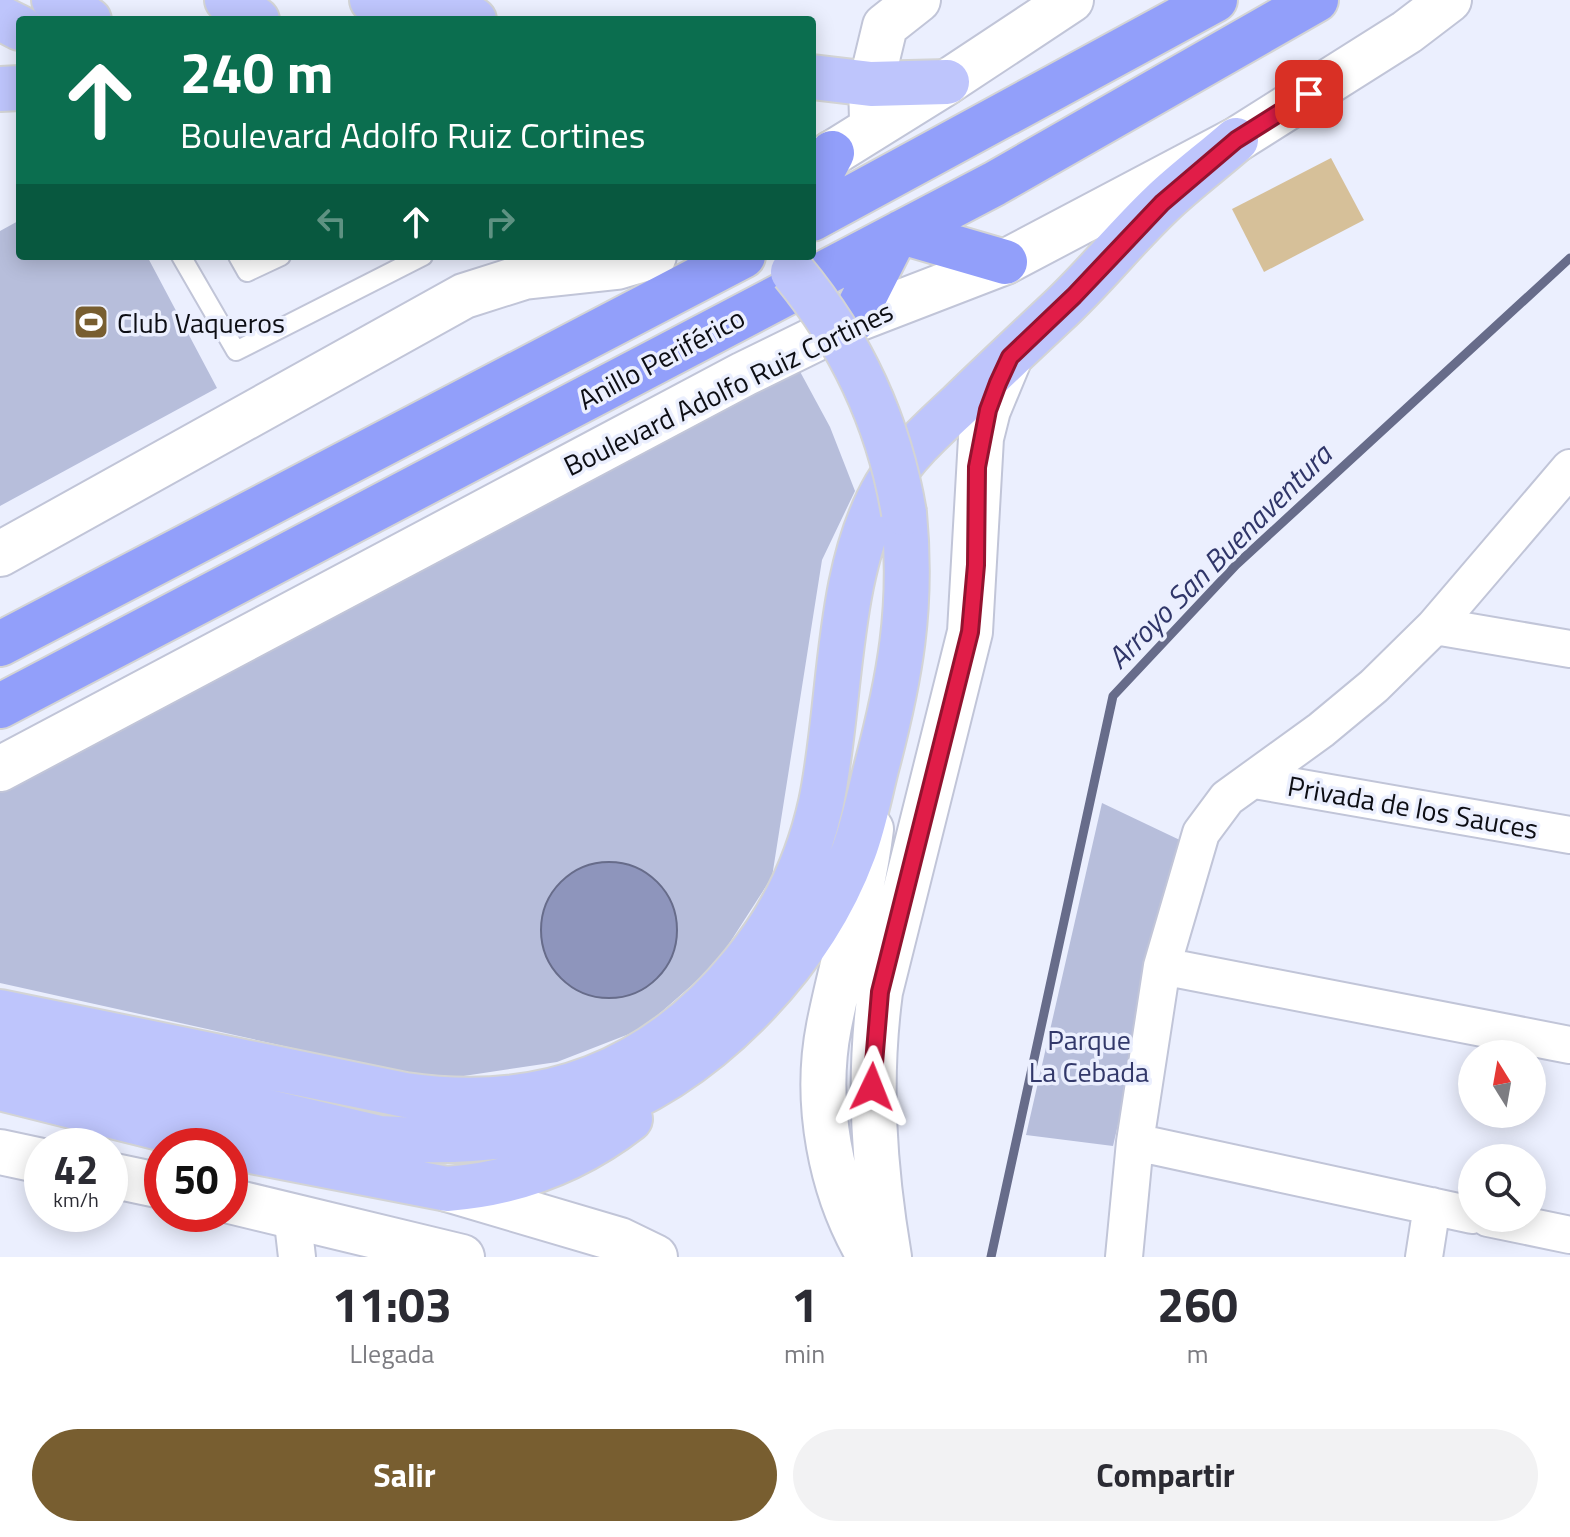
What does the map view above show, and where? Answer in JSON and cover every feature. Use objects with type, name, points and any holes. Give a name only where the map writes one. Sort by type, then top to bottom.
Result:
[{"type":"highway","points":[[816,217],[1215,0]]},
{"type":"highway","name":"Anillo Periférico","points":[[0,706],[994,184],[1316,0]]},
{"type":"highway","points":[[852,321],[898,234],[1005,262]]},
{"type":"highway","name":"Anillo Periférico","points":[[0,644],[735,260]]},
{"type":"main road","points":[[54,0],[82,16]]},
{"type":"main road","points":[[227,0],[251,16]]},
{"type":"main road","points":[[372,0],[454,16]]},
{"type":"main road","points":[[872,129],[871,84],[885,26],[918,0]]},
{"type":"main road","points":[[819,170],[872,129],[1071,0]]},
{"type":"main road","name":"Boulevard Adolfo Ruiz Cortines","points":[[0,769],[744,374],[852,321],[1005,262],[1236,140],[1407,32],[1449,0]]},
{"type":"main road","points":[[816,77],[871,84]]},
{"type":"main road","points":[[816,89],[947,82]]},
{"type":"main road","points":[[0,1012],[433,1099],[462,1101],[516,1097],[600,1075],[633,1061],[663,1043],[715,1000],[771,926],[812,836],[821,802],[857,556],[874,508],[888,483],[923,439],[1074,296],[1162,203],[1236,140]]},
{"type":"main road","points":[[0,554],[464,296],[524,277],[617,267],[641,260]]},
{"type":"main road","points":[[447,1189],[502,1182],[560,1162],[624,1124],[702,1056],[772,987],[814,931],[854,853],[889,726],[905,640],[908,555],[899,484],[882,428],[860,374],[822,309],[785,264]]},
{"type":"main road","points":[[889,1257],[877,1183],[872,1107],[880,992],[970,632],[981,438],[988,410],[1010,357]]},
{"type":"main road","points":[[870,1257],[843,1201],[826,1118],[823,1073],[829,1027],[858,911],[869,851],[877,769]]},
{"type":"main road","points":[[0,1049],[379,1138],[452,1141],[520,1134],[583,1118],[646,1092],[702,1056]]},
{"type":"main road","points":[[0,1088],[256,1152],[447,1189],[620,1240],[655,1257]]},
{"type":"main road","points":[[0,1152],[24,1157]]},
{"type":"main road","points":[[248,1205],[454,1256]]},
{"type":"street","points":[[1124,1257],[1135,1142],[1162,966],[1201,833],[1227,798],[1255,780],[1374,686],[1435,626],[1570,468]]},
{"type":"street","points":[[1435,626],[1570,649]]},
{"type":"street","name":"Privada de los Sauces","points":[[1255,780],[1570,835]]},
{"type":"street","points":[[1162,966],[1570,1045]]},
{"type":"street","points":[[1135,1142],[1458,1212]]},
{"type":"street","points":[[1424,1257],[1432,1206]]},
{"type":"street","points":[[292,1214],[297,1257]]},
{"type":"street","points":[[1546,1230],[1570,1235]]},
{"type":"lane","points":[[183,260],[236,351],[415,260]]},
{"type":"lane","points":[[240,260],[247,272],[272,260]]},
{"type":"green space","name":"Club Vaqueros","points":[[16,222],[16,260],[149,260],[217,388],[0,506],[0,231]]},
{"type":"green space","points":[[797,366],[830,427],[855,491],[822,560],[772,877],[716,964],[642,1029],[557,1062],[437,1080],[0,983],[0,789]]},
{"type":"green space","name":"Parque La Cebada","points":[[1102,803],[1184,842],[1113,1146],[1026,1135]]},
{"type":"shaded area","points":[[609,862],[635,867],[657,882],[672,904],[677,930],[672,956],[657,978],[635,993],[609,998],[583,993],[561,978],[546,956],[541,930],[546,904],[561,882],[583,867]]},
{"type":"building","points":[[1331,158],[1364,220],[1264,272],[1232,209]]},
{"type":"waterway","name":"Arroyo San Buenaventura","points":[[991,1257],[1113,696],[1236,565],[1570,258]]},
{"type":"place","name":"Club Vaqueros","points":[[91,322]]},
{"type":"route","points":[[872,1087],[880,992],[970,632],[976,565],[977,467],[981,438],[998,383],[1010,357],[1074,296],[1162,203],[1236,140],[1309,94]]}]
